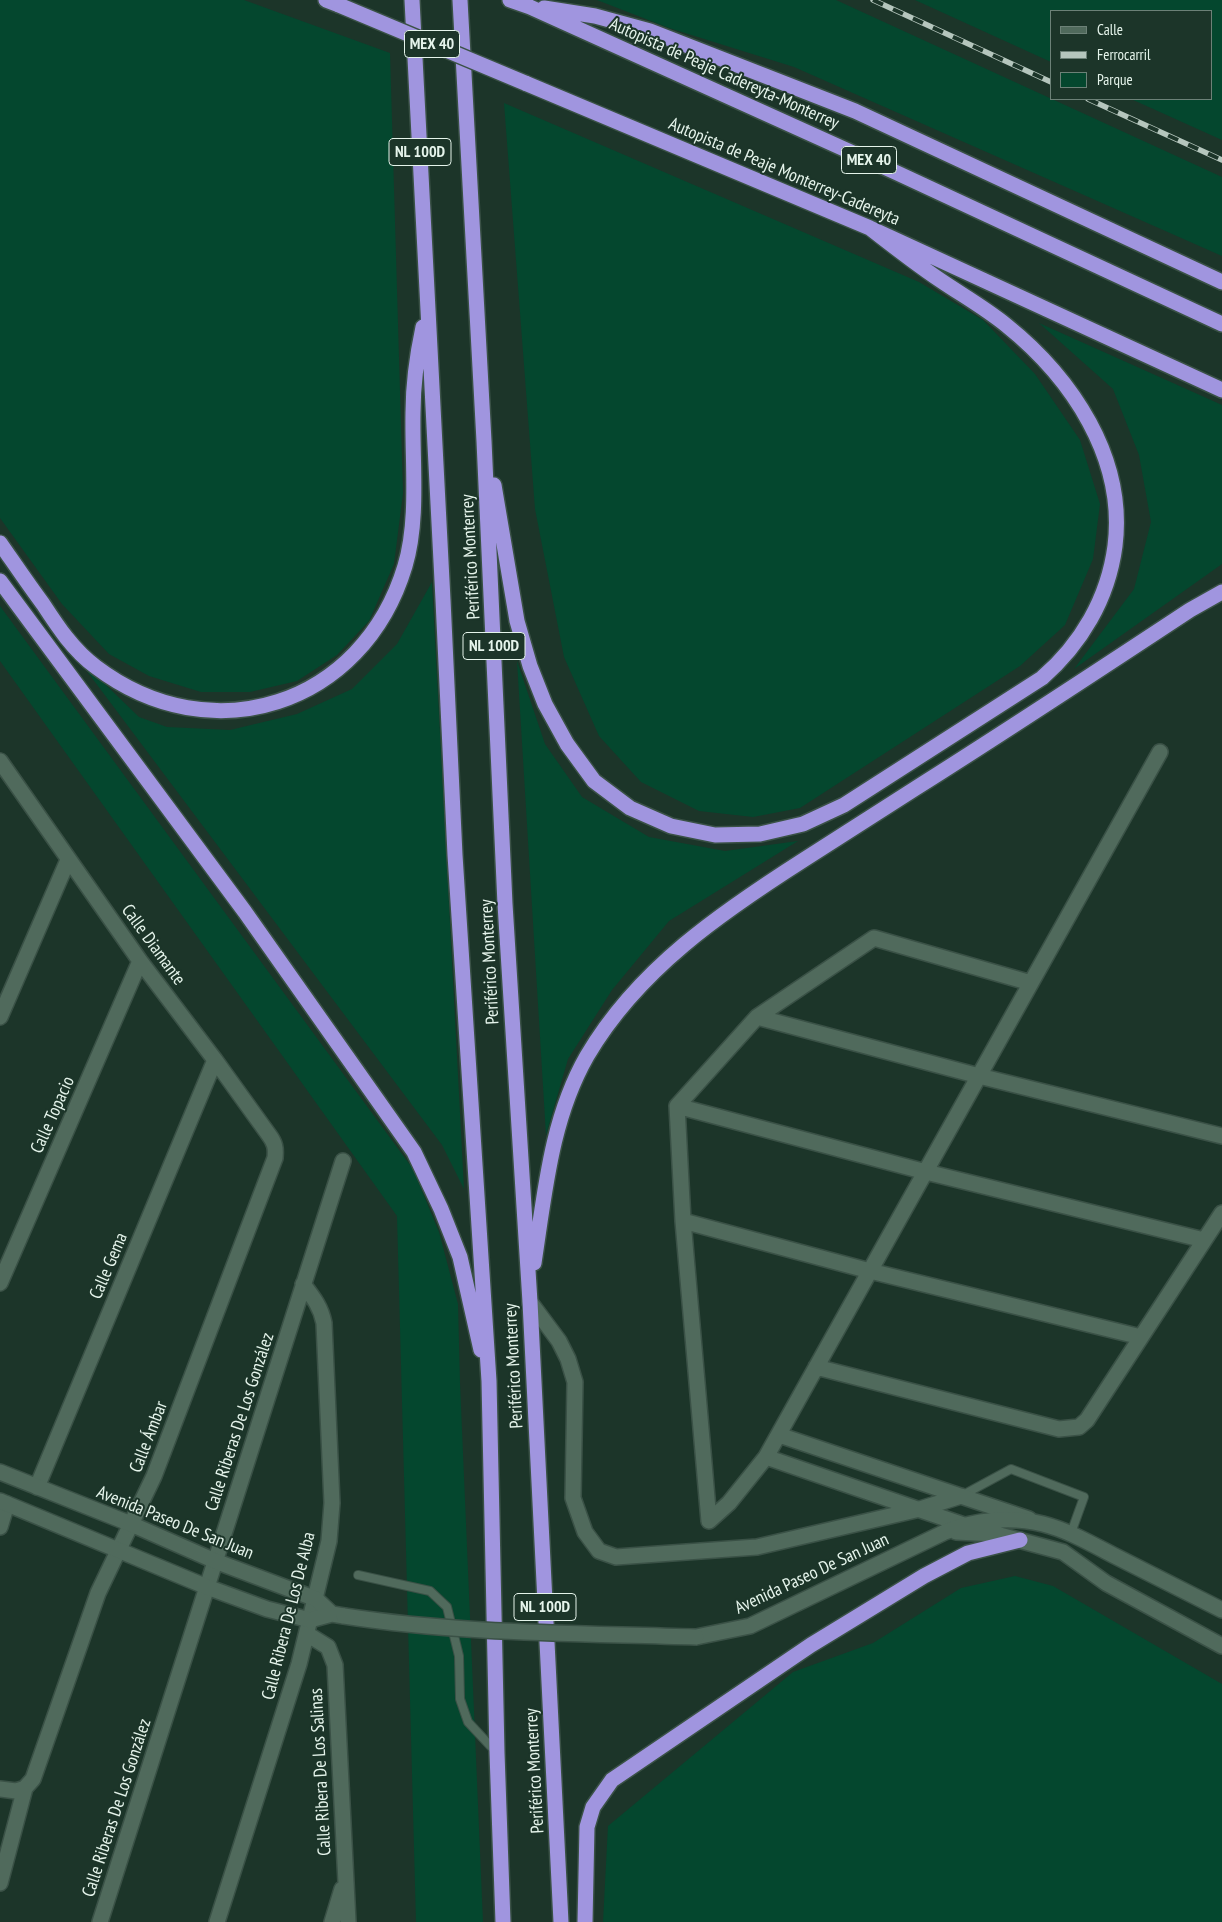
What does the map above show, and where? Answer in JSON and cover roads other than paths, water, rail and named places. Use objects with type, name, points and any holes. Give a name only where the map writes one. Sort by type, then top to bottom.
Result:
[{"type":"highway","name":"Periférico Monterrey","points":[[412,0],[455,855],[489,1381],[496,1753],[503,1922]]},
{"type":"highway","name":"Periférico Monterrey","points":[[460,0],[484,441],[505,904],[530,1297],[562,1922]]},
{"type":"highway","name":"Autopista de Peaje Cadereyta-Monterrey","points":[[511,1],[530,7],[886,168],[1222,324]]},
{"type":"highway","name":"Autopista de Peaje Monterrey-Cadereyta","points":[[333,3],[870,228],[1222,390]]},
{"type":"highway","points":[[530,7],[623,22],[763,74],[855,111],[1222,282]]},
{"type":"highway","points":[[484,441],[498,508],[517,621],[530,666],[550,712],[568,744],[594,781],[630,808],[671,826],[715,835],[760,834],[795,826],[844,805],[1042,678],[1057,665],[1071,649],[1094,614],[1110,575],[1116,535],[1115,496],[1106,457],[1084,414],[1051,368],[1007,326],[983,307],[904,255],[870,228]]},
{"type":"highway","points":[[0,543],[62,633],[77,650],[94,666],[132,690],[173,705],[217,711],[261,707],[282,702],[301,693],[337,670],[357,650],[379,623],[399,585],[410,543],[412,522],[412,412],[421,340],[428,304]]},
{"type":"highway","points":[[0,581],[245,912],[414,1152],[441,1208],[460,1257],[475,1329],[489,1381]]},
{"type":"highway","points":[[530,1297],[548,1170],[554,1139],[563,1111],[587,1057],[617,1014],[652,974],[699,932],[760,888],[975,751],[1190,610],[1222,592]]},
{"type":"highway","points":[[585,1922],[587,1826],[593,1807],[612,1780],[811,1645],[924,1576],[968,1553],[1020,1540]]},
{"type":"street","points":[[1031,983],[874,938],[757,1017],[677,1106],[683,1221],[709,1521],[729,1503],[766,1457],[926,1172],[1160,752]]},
{"type":"street","name":"Calle Diamante","points":[[0,762],[140,961],[215,1060],[274,1143],[276,1150]]},
{"type":"street","points":[[0,1017],[68,860]]},
{"type":"street","name":"Calle Topacio","points":[[0,1283],[140,961]]},
{"type":"street","points":[[757,1017],[979,1076],[1222,1136]]},
{"type":"street","name":"Calle Gema","points":[[37,1487],[215,1060]]},
{"type":"street","points":[[677,1106],[926,1172],[1204,1240]]},
{"type":"street","name":"Calle Ámbar","points":[[0,1883],[25,1788],[33,1779],[98,1593],[154,1476],[275,1158],[276,1150]]},
{"type":"street","name":"Calle Riberas De Los González","points":[[100,1922],[343,1161]]},
{"type":"street","points":[[816,1367],[1060,1428],[1079,1427],[1086,1420],[1222,1213]]},
{"type":"street","points":[[683,1221],[870,1271],[1141,1337]]},
{"type":"street","name":"Calle Ribera De Los De Alba","points":[[217,1922],[289,1698],[316,1599],[329,1541],[332,1503],[324,1324],[322,1310],[303,1284]]},
{"type":"street","points":[[530,1297],[568,1359],[575,1382],[573,1498],[585,1532],[599,1551],[616,1557],[757,1547],[920,1509],[961,1496]]},
{"type":"street","points":[[778,1435],[1071,1533],[1222,1610]]},
{"type":"street","points":[[766,1457],[964,1525]]},
{"type":"street","name":"Avenida Paseo De San Juan","points":[[0,1472],[131,1524],[215,1561],[316,1599],[338,1615],[398,1624],[462,1630],[696,1637],[750,1626],[945,1532]]},
{"type":"street","points":[[0,1527],[3,1503]]},
{"type":"street","name":"Avenida Paseo De San Juan","points":[[3,1503],[308,1627],[338,1615]]},
{"type":"street","points":[[945,1532],[964,1525],[985,1521],[1010,1520],[1042,1524]]},
{"type":"street","points":[[945,1532],[996,1534],[1063,1552],[1106,1583],[1222,1646]]},
{"type":"street","points":[[1063,1552],[1071,1533]]},
{"type":"street","name":"Calle Ribera De Los Salinas","points":[[308,1627],[328,1648],[335,1665],[348,1922]]},
{"type":"street","points":[[0,1790],[16,1791],[25,1788]]},
{"type":"street","points":[[332,1922],[345,1880]]},
{"type":"lane","points":[[961,1496],[1010,1469],[1084,1497],[1071,1533]]},
{"type":"lane","points":[[358,1575],[430,1591],[447,1608],[459,1656],[460,1699],[468,1722],[496,1753]]},
{"type":"railway","points":[[873,0],[1050,82]]},
{"type":"railway","points":[[1090,100],[1222,160]]}]
